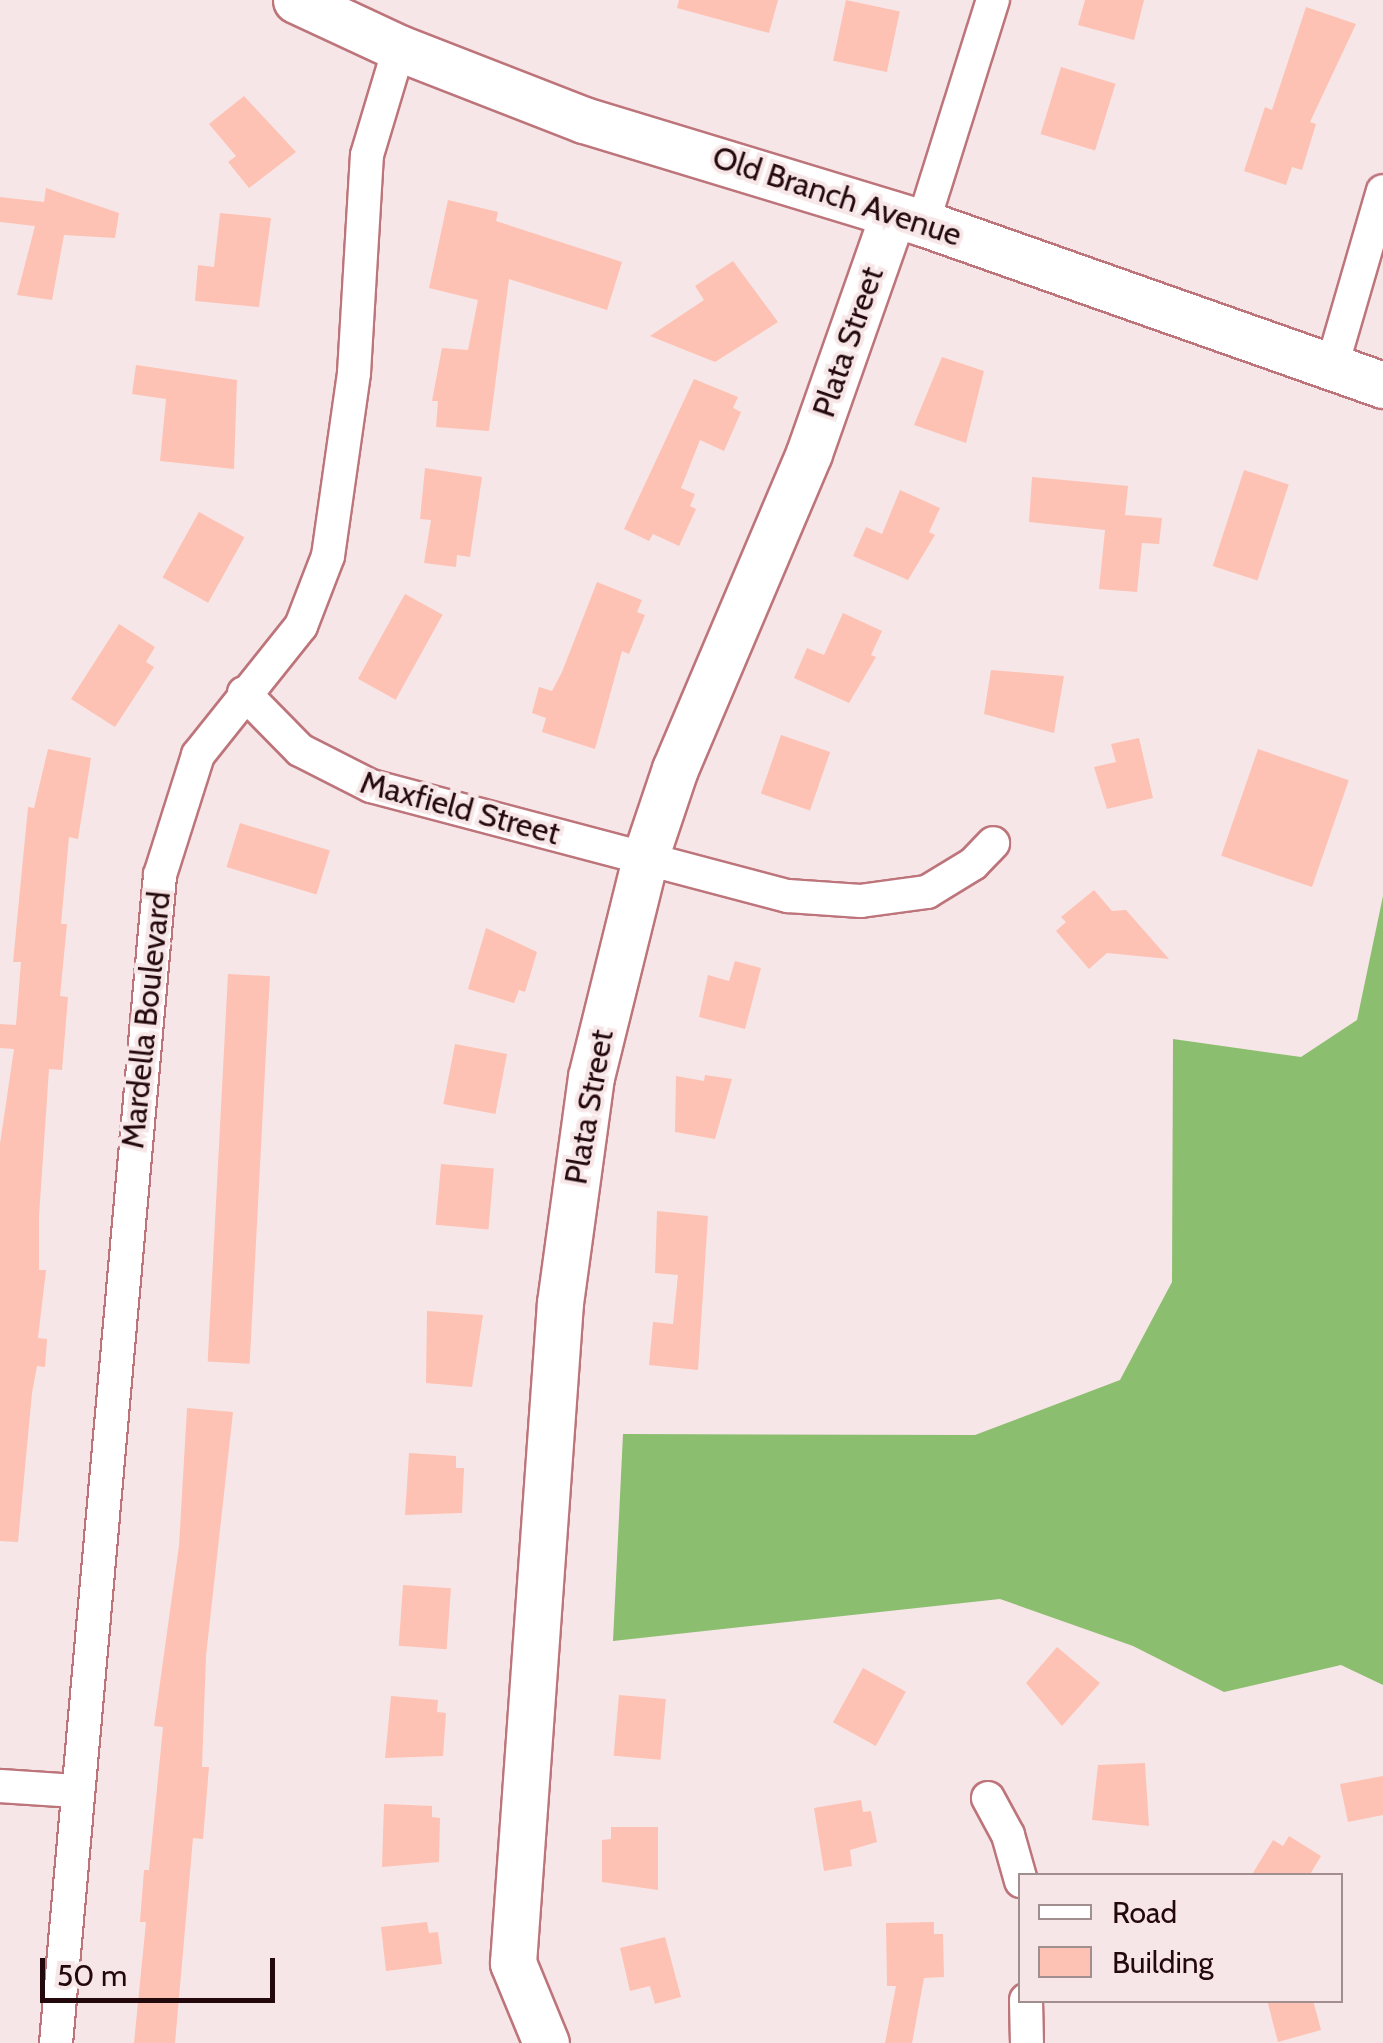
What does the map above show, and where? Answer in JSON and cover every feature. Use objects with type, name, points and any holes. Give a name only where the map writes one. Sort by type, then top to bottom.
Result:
[{"type":"street","name":"Old Branch Avenue","points":[[296,0],[399,48],[584,120],[908,218],[1383,385]]},
{"type":"street","points":[[908,218],[993,0]]},
{"type":"street","name":"Mardella Boulevard","points":[[56,2043],[74,1791],[160,874],[198,755],[301,626],[328,556],[354,373],[367,155],[399,48]]},
{"type":"street","points":[[1332,366],[1383,191]]},
{"type":"street","name":"Plata Street","points":[[546,2043],[513,1964],[560,1303],[591,1077],[645,858],[737,612],[809,454],[908,218]]},
{"type":"street","name":"Maxfield Street","points":[[244,694],[290,742],[330,770],[440,809],[788,896],[862,901],[949,882],[993,844]]},
{"type":"street","points":[[0,1786],[74,1791]]},
{"type":"street","points":[[988,1798],[1008,1835],[1018,1873]]},
{"type":"street","points":[[1026,2003],[1026,2043]]},
{"type":"green space","points":[[1383,896],[1383,1685],[1341,1665],[1224,1692],[1133,1646],[1000,1599],[613,1641],[623,1434],[975,1435],[1120,1380],[1172,1282],[1173,1039],[1301,1057],[1357,1020]]},
{"type":"building","points":[[679,0],[778,0],[769,33],[677,8]]},
{"type":"building","points":[[846,0],[900,11],[887,72],[833,61]]},
{"type":"building","points":[[1085,0],[1144,0],[1134,40],[1078,25]]},
{"type":"building","points":[[1306,7],[1356,24],[1310,122],[1316,124],[1302,170],[1292,167],[1286,185],[1244,171],[1265,107],[1272,110]]},
{"type":"building","points":[[1061,67],[1116,84],[1095,151],[1041,134]]},
{"type":"building","points":[[244,96],[296,152],[249,188],[228,162],[236,156],[209,124]]},
{"type":"building","points":[[46,188],[119,213],[115,238],[64,235],[52,300],[17,295],[35,226],[0,222],[0,197],[44,202]]},
{"type":"building","points":[[448,200],[498,212],[496,221],[622,262],[607,310],[509,279],[489,431],[436,427],[438,401],[432,401],[442,348],[468,350],[478,300],[429,288]]},
{"type":"building","points":[[220,213],[271,218],[259,307],[195,301],[198,265],[214,267]]},
{"type":"building","points":[[733,261],[778,322],[715,362],[650,336],[704,300],[695,286]]},
{"type":"building","points":[[942,357],[984,371],[966,443],[914,425]]},
{"type":"building","points":[[136,365],[237,380],[234,469],[160,461],[166,399],[132,394]]},
{"type":"building","points":[[694,379],[738,397],[733,408],[741,412],[724,451],[700,440],[681,488],[695,494],[690,506],[696,509],[679,546],[653,534],[649,541],[624,529]]},
{"type":"building","points":[[425,468],[482,477],[470,557],[457,555],[456,567],[424,563],[431,520],[420,519]]},
{"type":"building","points":[[1244,470],[1289,485],[1257,581],[1213,566]]},
{"type":"building","points":[[1032,477],[1128,486],[1125,515],[1162,518],[1159,544],[1142,543],[1137,592],[1099,589],[1105,530],[1029,522]]},
{"type":"building","points":[[900,490],[940,508],[929,532],[935,535],[908,580],[853,556],[866,527],[882,534]]},
{"type":"building","points":[[199,512],[244,537],[208,603],[163,578]]},
{"type":"building","points":[[597,582],[642,600],[637,612],[645,615],[629,654],[622,651],[595,749],[542,732],[546,718],[532,713],[539,687],[552,691],[562,672]]},
{"type":"building","points":[[405,594],[443,615],[396,700],[358,679]]},
{"type":"building","points":[[843,613],[882,631],[871,655],[876,657],[849,703],[794,678],[807,648],[824,655]]},
{"type":"building","points":[[119,624],[155,647],[146,662],[154,667],[115,727],[71,699]]},
{"type":"building","points":[[991,670],[1064,676],[1054,733],[984,714]]},
{"type":"building","points":[[781,735],[830,752],[810,811],[761,794]]},
{"type":"building","points":[[1139,738],[1153,798],[1107,809],[1094,767],[1116,762],[1111,744]]},
{"type":"building","points":[[48,749],[91,758],[78,839],[69,837],[61,924],[67,924],[60,996],[68,997],[62,1070],[49,1069],[39,1216],[39,1270],[46,1270],[38,1338],[47,1339],[45,1367],[37,1366],[32,1393],[18,1542],[0,1541],[0,1144],[14,1049],[0,1048],[0,1024],[16,1025],[21,962],[13,962],[28,807],[34,808]]},
{"type":"building","points":[[1258,749],[1349,780],[1312,887],[1221,856]]},
{"type":"building","points":[[240,823],[330,850],[316,894],[227,867]]},
{"type":"building","points":[[1094,890],[1112,911],[1126,910],[1169,959],[1107,953],[1089,969],[1056,931],[1066,922],[1061,917]]},
{"type":"building","points":[[486,928],[537,952],[525,992],[519,990],[514,1003],[468,989]]},
{"type":"building","points":[[735,961],[761,968],[745,1029],[699,1017],[708,975],[729,981]]},
{"type":"building","points":[[228,974],[270,976],[250,1364],[208,1361]]},
{"type":"building","points":[[455,1044],[507,1054],[495,1114],[443,1104]]},
{"type":"building","points":[[705,1075],[732,1079],[715,1139],[675,1132],[676,1076],[704,1081]]},
{"type":"building","points":[[441,1164],[494,1169],[488,1229],[436,1225]]},
{"type":"building","points":[[657,1211],[708,1216],[698,1370],[649,1365],[653,1322],[673,1324],[678,1275],[655,1273]]},
{"type":"building","points":[[427,1311],[483,1315],[472,1387],[426,1383]]},
{"type":"building","points":[[187,1408],[233,1412],[206,1656],[202,1767],[209,1767],[203,1839],[193,1838],[175,2043],[134,2043],[146,1922],[140,1922],[144,1870],[149,1870],[163,1727],[154,1726],[179,1546]]},
{"type":"building","points":[[409,1453],[456,1456],[456,1468],[464,1468],[462,1513],[405,1515]]},
{"type":"building","points":[[403,1585],[451,1588],[447,1649],[399,1646]]},
{"type":"building","points":[[1057,1647],[1100,1683],[1062,1726],[1026,1683]]},
{"type":"building","points":[[863,1668],[906,1692],[876,1746],[833,1722]]},
{"type":"building","points":[[619,1695],[666,1699],[661,1760],[614,1756]]},
{"type":"building","points":[[391,1696],[438,1700],[437,1712],[446,1713],[443,1756],[385,1758]]},
{"type":"building","points":[[1145,1763],[1149,1826],[1092,1820],[1098,1765]]},
{"type":"building","points":[[1383,1776],[1383,1815],[1348,1822],[1340,1784]]},
{"type":"building","points":[[861,1800],[863,1812],[871,1811],[877,1842],[850,1850],[852,1866],[824,1871],[814,1808]]},
{"type":"building","points":[[384,1804],[432,1806],[432,1817],[440,1818],[439,1862],[382,1867]]},
{"type":"building","points":[[611,1827],[658,1827],[658,1890],[602,1882],[602,1840],[611,1839]]},
{"type":"building","points":[[1289,1836],[1321,1856],[1311,1873],[1253,1873],[1273,1840],[1283,1846]]},
{"type":"building","points":[[427,1922],[429,1933],[438,1932],[442,1964],[386,1971],[381,1927]]},
{"type":"building","points":[[934,1922],[934,1934],[943,1934],[944,1977],[924,1978],[912,2043],[885,2043],[896,1986],[887,1986],[886,1923]]},
{"type":"building","points":[[665,1937],[681,1997],[655,2004],[650,1986],[630,1991],[620,1948]]},
{"type":"building","points":[[1268,2003],[1314,2003],[1321,2030],[1278,2042]]}]
